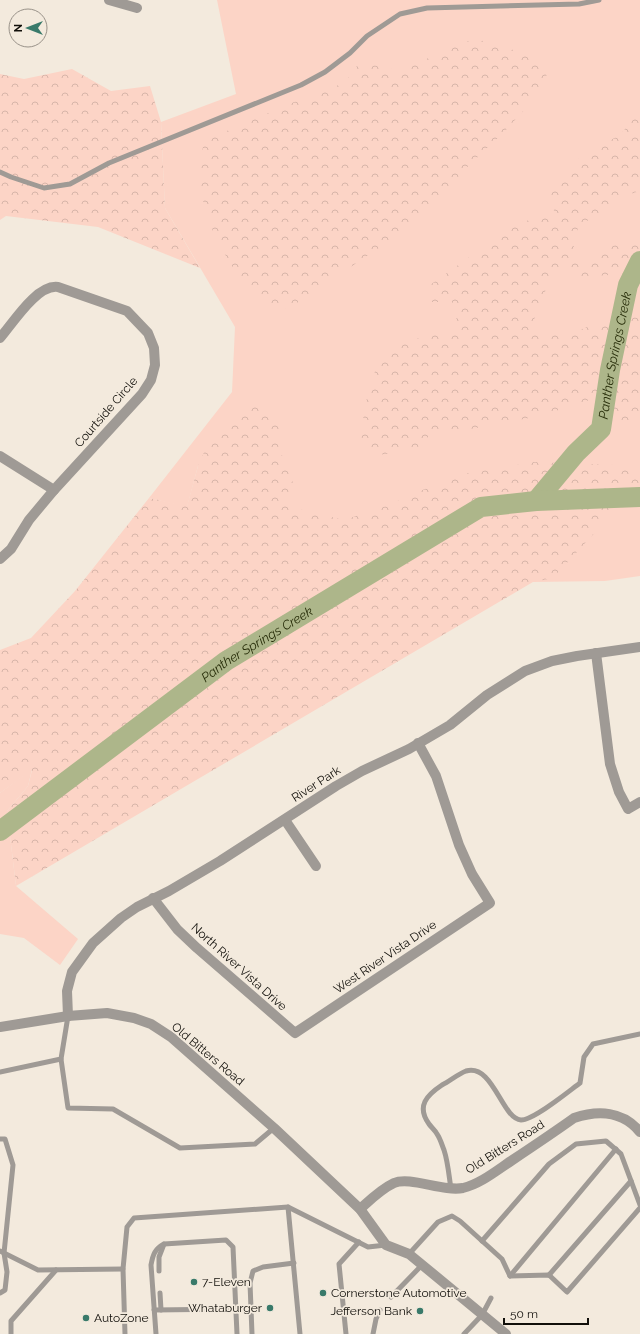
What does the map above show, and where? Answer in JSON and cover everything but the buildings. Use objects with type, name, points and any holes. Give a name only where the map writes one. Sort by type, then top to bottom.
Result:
[{"type":"street","points":[[110,0],[137,8]]},
{"type":"street","name":"Courtside Circle","points":[[0,338],[33,298],[42,290],[53,287],[127,311],[148,334],[154,348],[155,365],[151,380],[142,394],[54,490],[29,520],[11,549],[0,559]]},
{"type":"street","points":[[0,456],[54,490]]},
{"type":"street","name":"River Park","points":[[68,1016],[67,991],[72,972],[93,943],[121,918],[137,907],[169,891],[220,861],[336,786],[362,771],[409,749],[450,725],[487,695],[524,671],[552,662],[596,653],[640,647]]},
{"type":"street","points":[[596,653],[610,764],[619,792],[628,809],[640,802]]},
{"type":"street","name":"West River Vista Drive","points":[[295,1033],[490,903],[472,874],[459,845],[436,776],[418,743]]},
{"type":"street","points":[[285,820],[316,866]]},
{"type":"street","name":"North River Vista Drive","points":[[154,898],[177,929],[295,1033]]},
{"type":"street","name":"Old Bitters Road","points":[[0,1027],[68,1016],[107,1013],[134,1018],[151,1024],[171,1037],[274,1128],[360,1209],[386,1245]]},
{"type":"street","name":"Old Bitters Road","points":[[360,1209],[384,1189],[395,1183],[405,1181],[451,1189],[464,1188],[474,1184],[496,1171],[574,1118],[586,1114],[606,1113],[627,1119],[640,1132]]},
{"type":"street","points":[[386,1245],[409,1254],[423,1264],[506,1334]]},
{"type":"lane","points":[[0,172],[44,188],[70,184],[109,163],[301,85],[325,72],[350,54],[367,36],[400,14],[427,8],[599,0]]},
{"type":"lane","points":[[68,1016],[61,1059],[68,1108],[113,1109],[180,1148],[255,1144],[274,1128]]},
{"type":"lane","points":[[451,1189],[444,1151],[437,1134],[428,1123],[423,1109],[424,1102],[433,1092],[464,1072],[471,1070],[480,1073],[489,1081],[514,1118],[522,1120],[532,1117],[580,1083],[584,1057],[593,1044],[640,1034]]},
{"type":"lane","points":[[0,1072],[61,1059]]},
{"type":"lane","points":[[0,1139],[5,1139],[13,1165],[2,1252],[7,1272],[4,1290],[0,1293]]},
{"type":"lane","points":[[482,1241],[549,1164],[576,1144],[606,1140],[622,1154],[640,1205]]},
{"type":"lane","points":[[510,1276],[616,1149]]},
{"type":"lane","points":[[510,1276],[549,1274],[631,1181]]},
{"type":"lane","points":[[288,1207],[300,1334]]},
{"type":"lane","points":[[125,1334],[123,1269],[126,1227],[134,1218],[288,1207],[368,1247],[386,1245]]},
{"type":"lane","points":[[549,1274],[567,1292],[640,1208]]},
{"type":"lane","points":[[409,1254],[438,1222],[452,1216],[460,1220],[502,1259],[510,1276]]},
{"type":"lane","points":[[156,1334],[151,1265],[152,1257],[157,1248],[164,1244],[226,1240],[233,1246],[237,1334]]},
{"type":"lane","points":[[346,1334],[340,1264],[358,1242]]},
{"type":"lane","points":[[159,1271],[159,1256],[164,1244]]},
{"type":"lane","points":[[2,1252],[38,1270],[123,1269]]},
{"type":"lane","points":[[252,1334],[250,1283],[253,1271],[263,1267],[294,1263]]},
{"type":"lane","points":[[391,1297],[423,1264]]},
{"type":"lane","points":[[11,1334],[11,1321],[56,1270]]},
{"type":"lane","points":[[160,1293],[161,1310]]},
{"type":"lane","points":[[464,1334],[482,1315],[491,1298]]},
{"type":"lane","points":[[154,1310],[236,1308]]},
{"type":"lane","points":[[374,1334],[376,1319],[380,1310]]},
{"type":"green space","points":[[217,0],[640,0],[640,576],[605,581],[533,582],[292,550],[198,466],[187,507],[149,498],[232,392],[235,327],[165,208],[161,122],[236,94]]},
{"type":"green space","points":[[476,39],[534,56],[549,69],[539,94],[503,133],[462,172],[441,200],[379,248],[288,309],[263,300],[235,271],[215,238],[199,188],[200,163],[204,141],[289,104],[344,83],[360,62],[401,71],[458,44]]},
{"type":"green space","points":[[72,69],[111,91],[150,86],[161,122],[165,208],[200,268],[98,227],[6,216],[0,220],[0,74],[24,79]]},
{"type":"green space","points":[[640,111],[640,191],[630,194],[579,226],[573,241],[575,255],[583,260],[593,262],[605,248],[640,238],[640,273],[580,277],[570,267],[558,268],[549,279],[541,305],[528,332],[573,333],[599,322],[632,317],[640,318],[640,418],[621,425],[596,398],[540,416],[428,437],[415,450],[378,455],[365,448],[361,436],[365,405],[378,361],[392,345],[459,328],[452,302],[429,302],[430,285],[464,261],[508,226],[555,213],[548,196],[581,156],[620,135]]},
{"type":"green space","points":[[255,396],[284,428],[278,445],[293,483],[282,505],[344,520],[386,506],[457,475],[534,462],[640,466],[640,496],[634,494],[623,502],[553,578],[533,582],[16,886],[7,811],[28,786],[32,770],[0,793],[0,650],[31,638],[75,591],[149,498],[187,506],[198,466],[209,441]]},
{"type":"green space","points":[[32,769],[28,786],[7,811],[16,886],[78,939],[60,965],[24,938],[0,934],[0,793]]},
{"type":"waterway","name":"Panther Springs Creek","points":[[536,501],[576,453],[601,429],[610,370],[628,285],[640,261]]},
{"type":"waterway","name":"Panther Springs Creek","points":[[0,831],[226,661],[481,507],[536,501],[640,497]]},
{"type":"place","name":"7-Eleven","points":[[194,1282]]},
{"type":"place","name":"Cornerstone Automotive","points":[[323,1293]]},
{"type":"place","name":"Whataburger","points":[[270,1308]]},
{"type":"place","name":"Jefferson Bank","points":[[420,1311]]},
{"type":"place","name":"AutoZone","points":[[86,1318]]}]
